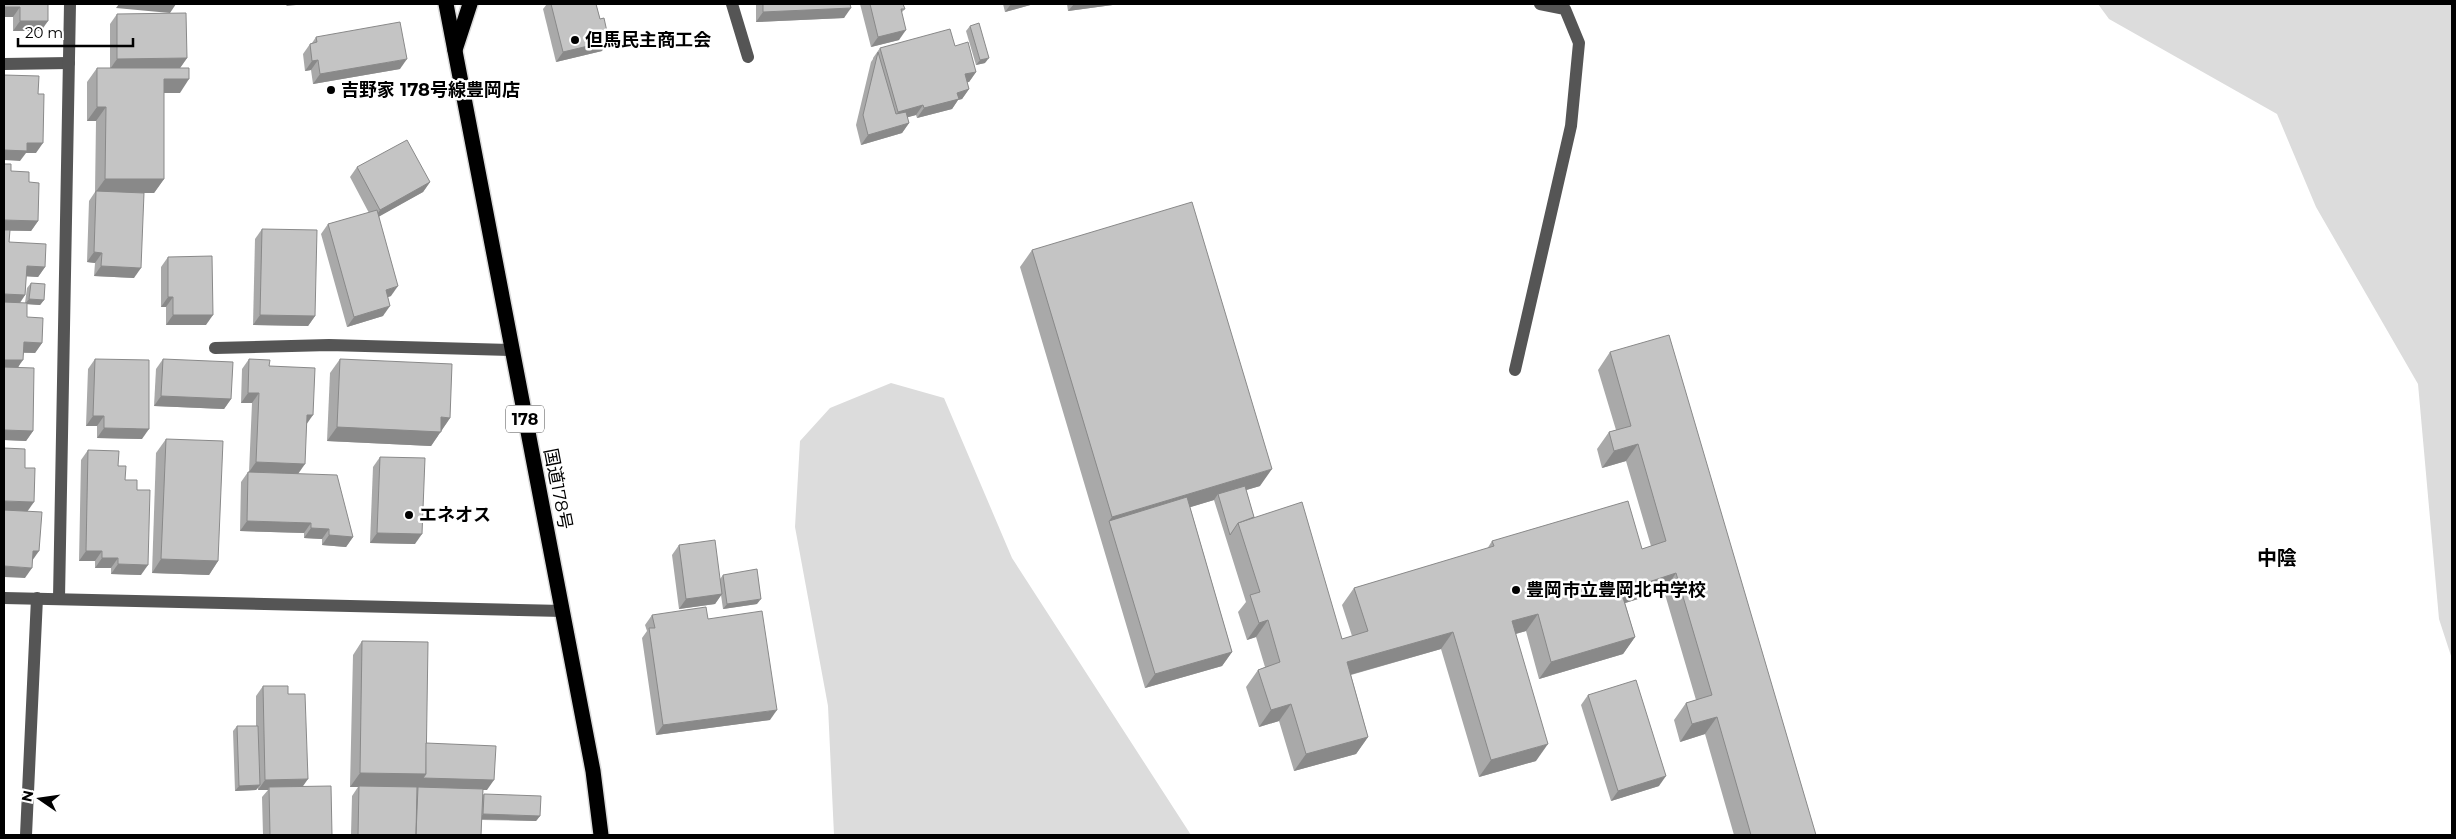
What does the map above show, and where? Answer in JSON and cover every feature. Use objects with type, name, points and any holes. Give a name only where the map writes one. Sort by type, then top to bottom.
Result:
[{"type":"highway","name":"国道178号","points":[[446,4],[563,610],[593,771],[601,835]]},
{"type":"highway","points":[[454,52],[470,4]]},
{"type":"street","points":[[59,598],[70,4]]},
{"type":"street","points":[[732,4],[748,56]]},
{"type":"street","points":[[1515,370],[1571,126],[1578,43],[1566,9],[1540,4]]},
{"type":"street","points":[[4,64],[69,63]]},
{"type":"street","points":[[215,348],[329,345],[512,350]]},
{"type":"street","points":[[4,598],[563,610]]},
{"type":"street","points":[[26,835],[37,598]]},
{"type":"shaded area","points":[[2098,4],[2452,4],[2452,659],[2439,619],[2418,384],[2316,207],[2277,114],[2109,19]]},
{"type":"shaded area","points":[[891,383],[944,398],[1012,558],[1191,835],[834,835],[828,706],[795,527],[800,441],[830,408]]},
{"type":"building","points":[[4,4],[48,4],[48,21],[20,21],[20,7],[4,7]]},
{"type":"building","name":"但馬民主商工会","points":[[551,4],[596,4],[600,19],[604,18],[609,41],[563,52]]},
{"type":"building","points":[[763,4],[850,4],[851,8],[763,12]]},
{"type":"building","points":[[870,4],[903,4],[905,9],[901,9],[906,30],[878,37]]},
{"type":"building","points":[[186,13],[187,58],[117,59],[117,14]]},
{"type":"building","points":[[400,22],[407,59],[320,74],[318,60],[312,61],[310,44],[317,42],[316,37]]},
{"type":"building","points":[[979,23],[989,58],[980,60],[970,26]]},
{"type":"building","points":[[950,29],[955,46],[968,42],[976,72],[965,74],[969,89],[957,93],[959,99],[924,108],[923,105],[898,112],[880,48]]},
{"type":"building","points":[[878,52],[896,114],[906,112],[909,123],[868,135],[863,115]]},
{"type":"building","points":[[97,68],[189,68],[189,79],[164,79],[164,179],[105,179],[106,107],[97,107]]},
{"type":"building","points":[[4,75],[39,76],[38,94],[44,94],[43,143],[27,143],[27,151],[4,150]]},
{"type":"building","points":[[407,140],[430,182],[380,210],[357,167]]},
{"type":"building","points":[[4,164],[11,164],[11,171],[29,172],[29,182],[39,183],[38,221],[4,220]]},
{"type":"building","points":[[96,191],[144,193],[141,268],[101,266],[102,253],[94,252]]},
{"type":"building","points":[[1192,202],[1272,469],[1112,517],[1032,250]]},
{"type":"building","points":[[377,210],[398,286],[386,290],[390,306],[354,317],[328,224]]},
{"type":"building","points":[[262,229],[317,230],[315,316],[260,315]]},
{"type":"building","points":[[4,230],[10,230],[9,242],[46,244],[45,267],[27,266],[25,295],[4,294]]},
{"type":"building","points":[[212,256],[213,315],[173,315],[173,297],[168,297],[168,257]]},
{"type":"building","points":[[31,283],[45,284],[44,300],[29,299]]},
{"type":"building","points":[[4,302],[27,303],[27,317],[43,318],[42,343],[24,342],[23,360],[4,360]]},
{"type":"building","points":[[1669,335],[1816,835],[1751,835],[1717,717],[1692,724],[1686,703],[1712,695],[1676,573],[1621,591],[1635,637],[1551,662],[1538,614],[1512,621],[1548,744],[1491,760],[1453,632],[1347,662],[1368,737],[1306,754],[1291,704],[1271,710],[1258,670],[1280,662],[1268,620],[1259,623],[1250,595],[1260,592],[1238,523],[1302,502],[1342,639],[1368,631],[1354,588],[1494,546],[1492,541],[1628,501],[1642,549],[1666,541],[1638,444],[1614,451],[1609,432],[1631,426],[1610,352]]},
{"type":"building","points":[[95,359],[149,360],[149,429],[104,428],[104,416],[93,416]]},
{"type":"building","points":[[163,359],[233,362],[231,399],[161,396]]},
{"type":"building","points":[[249,359],[270,360],[269,366],[315,368],[313,415],[307,415],[305,464],[256,462],[259,393],[248,393]]},
{"type":"building","points":[[340,359],[452,364],[450,418],[441,417],[441,432],[337,427]]},
{"type":"building","points":[[4,367],[34,368],[33,431],[4,430]]},
{"type":"building","points":[[166,439],[223,441],[218,561],[161,559]]},
{"type":"building","points":[[4,448],[25,449],[25,468],[35,468],[34,502],[4,501]]},
{"type":"building","points":[[88,450],[119,451],[118,466],[126,466],[125,480],[137,480],[137,490],[150,490],[148,565],[118,564],[118,558],[102,558],[102,551],[86,551]]},
{"type":"building","points":[[380,457],[425,458],[422,534],[377,533]]},
{"type":"building","points":[[248,472],[337,475],[353,537],[329,535],[329,529],[311,528],[311,523],[247,521]]},
{"type":"building","points":[[1245,486],[1254,517],[1238,523],[1230,535],[1218,494]]},
{"type":"building","points":[[1187,497],[1232,652],[1155,674],[1109,521]]},
{"type":"building","points":[[4,510],[42,512],[39,551],[33,551],[32,568],[4,566]]},
{"type":"building","points":[[715,540],[722,594],[686,599],[679,545]]},
{"type":"building","points":[[757,569],[761,599],[727,604],[723,575]]},
{"type":"building","points":[[706,607],[708,619],[762,611],[777,710],[663,725],[649,628],[655,628],[652,615]]},
{"type":"building","points":[[362,641],[428,642],[426,774],[360,773]]},
{"type":"building","points":[[1636,680],[1666,776],[1618,791],[1588,695]]},
{"type":"building","points":[[263,686],[288,686],[288,694],[305,694],[308,779],[265,780]]},
{"type":"building","points":[[237,726],[258,726],[260,785],[239,786]]},
{"type":"building","points":[[426,743],[496,746],[494,780],[423,778],[426,774]]},
{"type":"building","points":[[331,786],[332,835],[270,835],[269,787]]},
{"type":"building","points":[[359,786],[417,787],[416,834],[418,787],[483,789],[481,835],[358,835]]},
{"type":"building","points":[[484,794],[541,796],[540,816],[483,814]]},
{"type":"place","name":"但馬民主商工会","points":[[575,40]]},
{"type":"place","name":"吉野家 178号線豊岡店","points":[[331,90]]},
{"type":"place","name":"エネオス","points":[[409,515]]},
{"type":"place","name":"豊岡市立豊岡北中学校","points":[[1516,590]]},
{"type":"district","name":"中陰","points":[[2277,558]]}]
